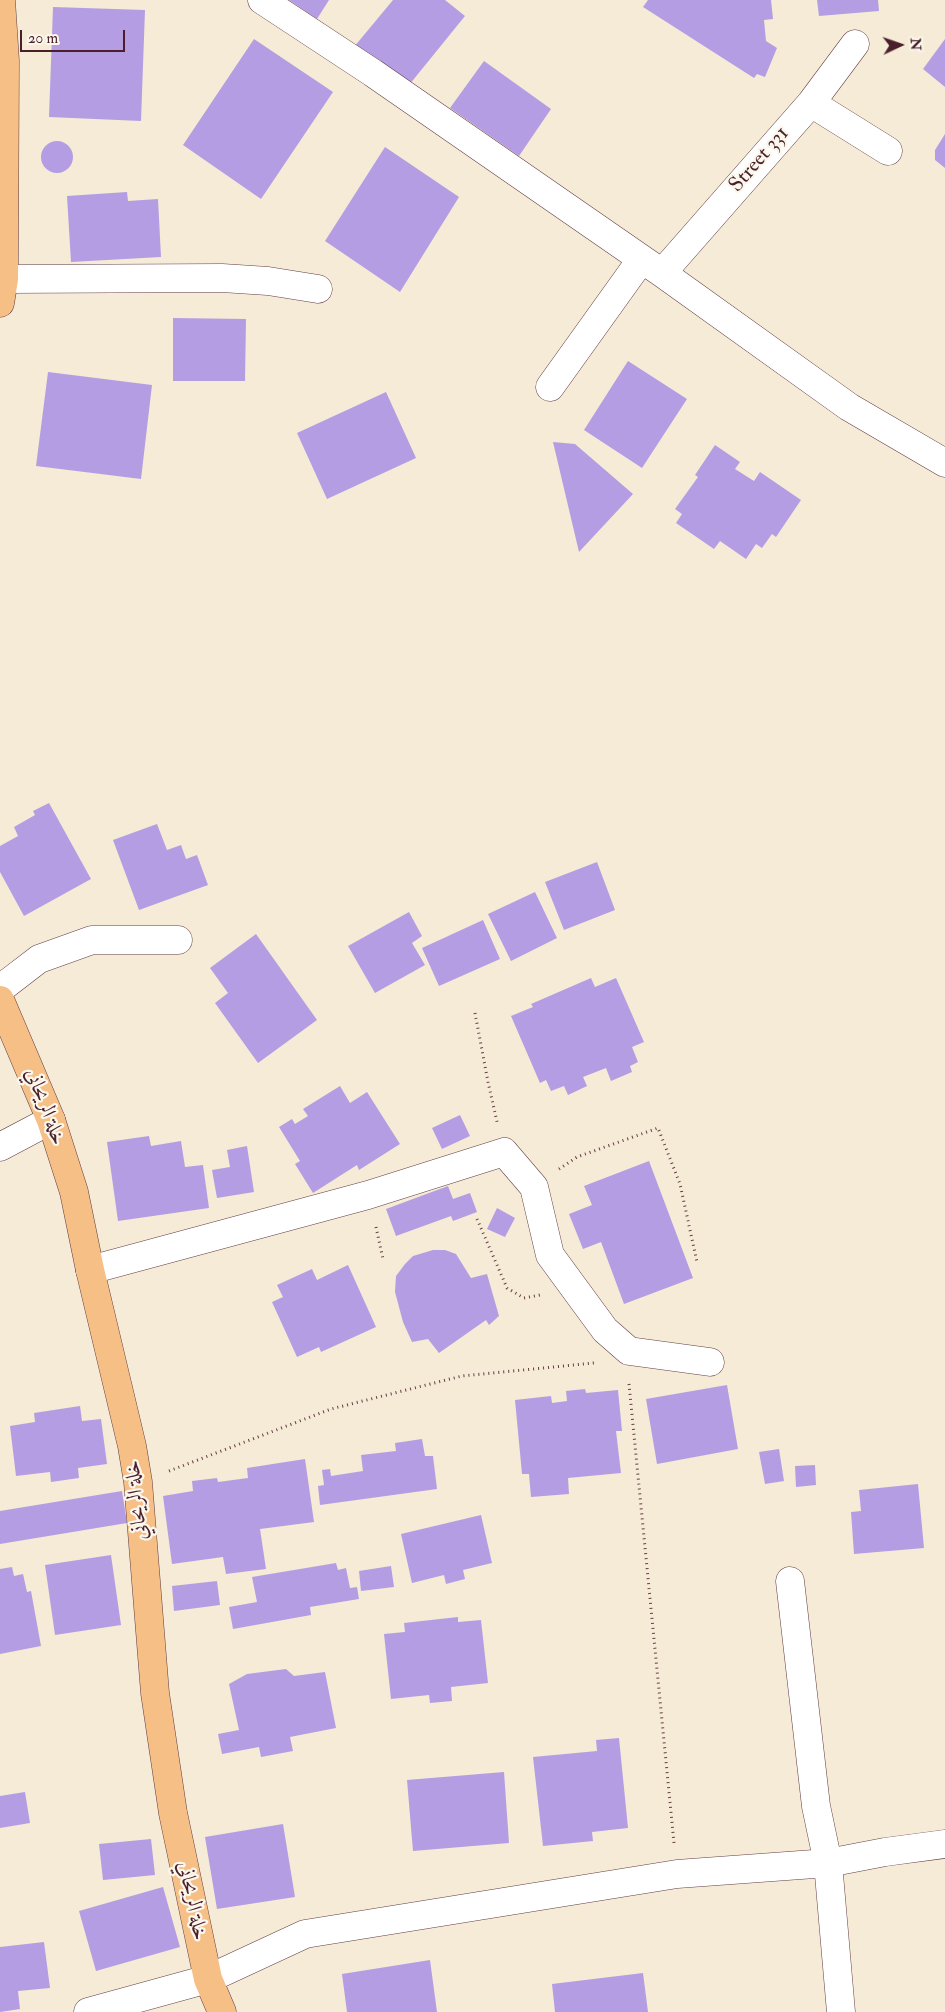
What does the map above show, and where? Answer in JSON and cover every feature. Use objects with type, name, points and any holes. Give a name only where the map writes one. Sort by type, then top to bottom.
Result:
[{"type":"main road","points":[[1,0],[5,62],[2,291]]},
{"type":"main road","name":"خلة الريحاني","points":[[0,1000],[51,1120],[74,1192],[90,1270],[132,1446],[138,1482],[155,1693],[173,1813],[208,1979],[222,2012]]},
{"type":"street","points":[[262,0],[381,78],[849,407],[945,463]]},
{"type":"street","name":"Street 331","points":[[550,386],[652,267],[811,103],[854,44]]},
{"type":"street","points":[[811,103],[888,151]]},
{"type":"street","points":[[2,291],[222,278],[268,281],[318,289]]},
{"type":"street","points":[[0,989],[39,959],[92,940],[178,940]]},
{"type":"street","points":[[0,1147],[51,1120]]},
{"type":"street","points":[[90,1270],[368,1195],[504,1152],[534,1187],[550,1255],[605,1330],[629,1351],[710,1362]]},
{"type":"street","points":[[790,1582],[816,1806],[828,1864],[841,2012]]},
{"type":"street","points":[[88,2012],[208,1979],[305,1934],[677,1874],[828,1864],[885,1852],[945,1844]]},
{"type":"path","points":[[476,1013],[488,1082],[504,1152]]},
{"type":"path","points":[[534,1187],[577,1157],[658,1128],[680,1184],[697,1262]]},
{"type":"path","points":[[478,1219],[507,1288],[524,1298],[576,1290]]},
{"type":"path","points":[[138,1482],[331,1409],[462,1376],[597,1363]]},
{"type":"path","points":[[628,1380],[677,1874]]},
{"type":"building","points":[[289,0],[329,0],[317,19]]},
{"type":"building","points":[[393,0],[445,0],[465,16],[405,90],[354,47]]},
{"type":"building","points":[[648,0],[771,0],[773,19],[764,20],[766,41],[777,48],[765,77],[757,74],[754,78],[643,7]]},
{"type":"building","points":[[817,0],[878,0],[879,11],[819,16]]},
{"type":"building","points":[[53,7],[145,10],[141,121],[49,117]]},
{"type":"building","points":[[254,39],[333,92],[261,199],[183,145]]},
{"type":"building","points":[[945,39],[945,87],[923,69]]},
{"type":"building","points":[[484,61],[551,109],[519,156],[450,108]]},
{"type":"building","points":[[945,134],[945,168],[935,160],[935,150]]},
{"type":"building","points":[[57,141],[63,142],[68,146],[72,151],[72,163],[68,168],[63,172],[57,173],[51,172],[46,168],[42,163],[41,157],[42,151],[46,146],[51,142]]},
{"type":"building","points":[[385,147],[459,197],[400,292],[325,241]]},
{"type":"building","points":[[127,192],[128,201],[158,199],[161,257],[71,262],[67,196]]},
{"type":"building","points":[[173,318],[246,319],[245,381],[173,381]]},
{"type":"building","points":[[628,361],[687,399],[642,468],[584,430]]},
{"type":"building","points":[[48,372],[152,385],[141,479],[36,466]]},
{"type":"building","points":[[386,392],[416,458],[327,499],[297,433]]},
{"type":"building","points":[[553,442],[575,444],[633,494],[579,552]]},
{"type":"building","points":[[715,445],[740,462],[735,469],[754,481],[760,472],[801,500],[776,537],[772,534],[762,548],[756,544],[746,559],[720,541],[714,549],[676,523],[682,514],[675,509],[698,477],[695,475]]},
{"type":"building","points":[[49,803],[91,879],[24,916],[0,872],[0,846],[18,836],[14,827],[35,815],[33,811]]},
{"type":"building","points":[[157,824],[167,850],[181,845],[186,859],[197,855],[208,885],[139,910],[113,840]]},
{"type":"building","points":[[597,862],[615,910],[564,930],[545,882]]},
{"type":"building","points":[[535,892],[557,938],[511,961],[488,914]]},
{"type":"building","points":[[409,912],[422,936],[412,943],[425,965],[375,993],[348,946]]},
{"type":"building","points":[[483,920],[500,959],[439,986],[422,948]]},
{"type":"building","points":[[256,934],[317,1020],[258,1063],[215,1003],[228,993],[210,968]]},
{"type":"building","points":[[591,978],[595,987],[616,978],[644,1042],[632,1047],[638,1062],[630,1066],[632,1072],[611,1081],[606,1068],[583,1077],[587,1086],[568,1095],[564,1086],[551,1091],[546,1080],[540,1083],[511,1016],[533,1007],[531,1004]]},
{"type":"building","points":[[340,1086],[350,1103],[367,1092],[400,1144],[359,1170],[357,1165],[313,1193],[295,1164],[300,1161],[279,1127],[292,1119],[295,1124],[308,1116],[303,1109]]},
{"type":"building","points":[[460,1115],[470,1136],[442,1149],[432,1128]]},
{"type":"building","points":[[149,1136],[151,1146],[181,1141],[185,1167],[203,1165],[209,1208],[118,1221],[107,1142]]},
{"type":"building","points":[[247,1146],[254,1192],[217,1198],[212,1170],[230,1167],[227,1150]]},
{"type":"building","points":[[649,1161],[693,1278],[624,1304],[601,1242],[583,1249],[569,1214],[592,1205],[584,1186]]},
{"type":"building","points":[[448,1186],[453,1199],[470,1193],[477,1212],[453,1221],[451,1216],[396,1236],[386,1209]]},
{"type":"building","points":[[497,1208],[515,1218],[505,1237],[487,1229]]},
{"type":"building","points":[[433,1250],[445,1250],[456,1254],[471,1278],[487,1274],[499,1316],[489,1325],[486,1320],[439,1353],[428,1339],[412,1342],[403,1322],[395,1292],[396,1276],[405,1264],[413,1256]]},
{"type":"building","points":[[348,1265],[376,1327],[321,1352],[319,1347],[297,1357],[272,1302],[283,1297],[277,1285],[312,1269],[317,1280]]},
{"type":"building","points":[[727,1385],[738,1449],[657,1464],[646,1399]]},
{"type":"building","points":[[585,1389],[586,1393],[618,1390],[622,1431],[616,1431],[621,1473],[568,1478],[569,1494],[531,1497],[529,1474],[522,1474],[515,1400],[551,1396],[552,1403],[567,1401],[566,1391]]},
{"type":"building","points":[[80,1406],[82,1421],[101,1419],[107,1464],[78,1468],[79,1478],[51,1482],[50,1472],[16,1476],[10,1426],[35,1422],[34,1413]]},
{"type":"building","points":[[422,1439],[425,1456],[433,1456],[437,1489],[320,1505],[318,1486],[324,1485],[322,1470],[330,1469],[331,1476],[363,1471],[361,1455],[396,1451],[395,1443]]},
{"type":"building","points":[[779,1449],[784,1481],[765,1484],[759,1452]]},
{"type":"building","points":[[305,1459],[314,1522],[260,1529],[266,1569],[226,1574],[223,1557],[172,1564],[163,1496],[193,1491],[192,1481],[217,1478],[218,1482],[248,1478],[247,1468]]},
{"type":"building","points":[[815,1465],[816,1485],[796,1487],[795,1466]]},
{"type":"building","points":[[918,1484],[924,1548],[854,1554],[851,1512],[861,1511],[859,1490]]},
{"type":"building","points":[[122,1491],[127,1523],[0,1544],[0,1511]]},
{"type":"building","points":[[481,1515],[492,1563],[463,1570],[465,1579],[446,1584],[444,1575],[412,1583],[401,1534]]},
{"type":"building","points":[[111,1555],[121,1625],[55,1635],[45,1565]]},
{"type":"building","points":[[336,1563],[338,1570],[346,1568],[350,1588],[357,1587],[359,1599],[310,1607],[311,1615],[233,1629],[229,1607],[257,1602],[252,1577]]},
{"type":"building","points":[[391,1566],[394,1587],[361,1591],[359,1571]]},
{"type":"building","points":[[12,1567],[14,1576],[23,1574],[27,1592],[31,1591],[41,1646],[0,1654],[0,1569]]},
{"type":"building","points":[[217,1581],[220,1605],[174,1611],[172,1586]]},
{"type":"building","points":[[458,1617],[458,1622],[481,1620],[488,1683],[451,1687],[452,1701],[430,1703],[429,1695],[391,1699],[384,1634],[405,1632],[404,1623]]},
{"type":"building","points":[[286,1669],[294,1676],[325,1672],[336,1728],[290,1737],[293,1751],[261,1757],[259,1747],[222,1754],[218,1734],[239,1730],[229,1684],[247,1674]]},
{"type":"building","points":[[619,1738],[628,1828],[592,1832],[593,1841],[543,1846],[533,1757],[597,1751],[596,1740]]},
{"type":"building","points":[[504,1772],[509,1843],[413,1851],[407,1780]]},
{"type":"building","points":[[25,1792],[30,1823],[0,1828],[0,1796]]},
{"type":"building","points":[[283,1824],[295,1897],[217,1909],[205,1837]]},
{"type":"building","points":[[151,1839],[155,1875],[103,1880],[99,1844]]},
{"type":"building","points":[[163,1887],[180,1947],[96,1971],[79,1911]]},
{"type":"building","points":[[44,1942],[50,1988],[18,1991],[20,2009],[0,2012],[0,1947]]},
{"type":"building","points":[[430,1960],[437,2012],[347,2012],[342,1974]]},
{"type":"building","points":[[643,1973],[648,2012],[555,2012],[552,1984]]}]
